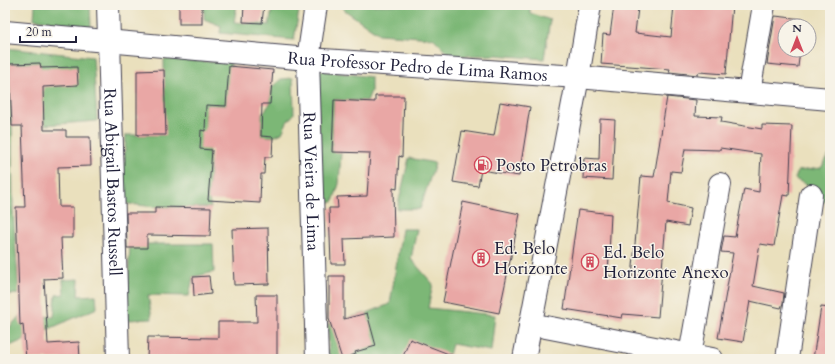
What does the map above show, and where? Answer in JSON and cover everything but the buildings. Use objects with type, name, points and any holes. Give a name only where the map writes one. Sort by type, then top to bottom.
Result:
[{"type":"street","name":"Rua Abigail Bastos Russell","points":[[108,5],[118,359]]},
{"type":"street","name":"Rua Vieira de Lima","points":[[316,5],[308,59],[317,359]]},
{"type":"street","points":[[524,359],[578,77],[590,5]]},
{"type":"street","points":[[750,92],[764,5]]},
{"type":"street","name":"Rua Professor Pedro de Lima Ramos","points":[[5,32],[109,40],[308,59],[578,77],[830,98]]},
{"type":"street","points":[[690,355],[720,184]]},
{"type":"street","points":[[787,359],[811,195]]},
{"type":"street","points":[[530,324],[712,359]]},
{"type":"green space","points":[[35,5],[90,5],[91,27],[34,19]]},
{"type":"green space","points":[[204,5],[237,5],[234,22],[269,25],[273,5],[300,5],[294,40],[220,33],[221,26],[204,19]]},
{"type":"green space","points":[[343,5],[530,5],[530,13],[550,20],[544,59],[497,55],[451,56],[433,38],[379,34],[343,9]]},
{"type":"green space","points":[[5,48],[93,57],[97,121],[44,125],[40,63],[9,64],[12,126],[13,211],[19,294],[5,295]]},
{"type":"green space","points":[[164,59],[231,63],[226,105],[206,105],[210,165],[209,195],[211,208],[155,207],[121,203],[126,135],[165,135]]},
{"type":"green space","points":[[317,70],[371,77],[371,91],[367,101],[334,100],[332,151],[341,152],[339,184],[333,202],[321,204]]},
{"type":"green space","points":[[293,78],[294,114],[287,122],[282,133],[273,137],[261,136],[262,114],[270,104],[271,88],[281,79]]},
{"type":"green space","points":[[829,155],[830,202],[820,201],[807,185],[795,179],[798,171],[821,168]]},
{"type":"green space","points":[[409,158],[435,163],[420,209],[397,209]]},
{"type":"green space","points":[[402,229],[417,229],[411,259],[433,284],[428,308],[495,315],[491,351],[452,344],[448,359],[329,359],[328,323],[367,313],[390,304]]},
{"type":"green space","points":[[130,244],[213,244],[214,272],[193,277],[189,296],[148,295],[152,319],[126,320]]},
{"type":"green space","points":[[79,279],[78,296],[96,295],[97,308],[5,348],[5,328],[10,327],[21,314],[54,317],[56,295],[64,294],[63,280]]},
{"type":"place","name":"Posto Petrobras","points":[[483,165]]},
{"type":"place","name":"Ed. Belo Horizonte","points":[[481,258]]},
{"type":"place","name":"Ed. Belo Horizonte Anexo","points":[[590,262]]}]
